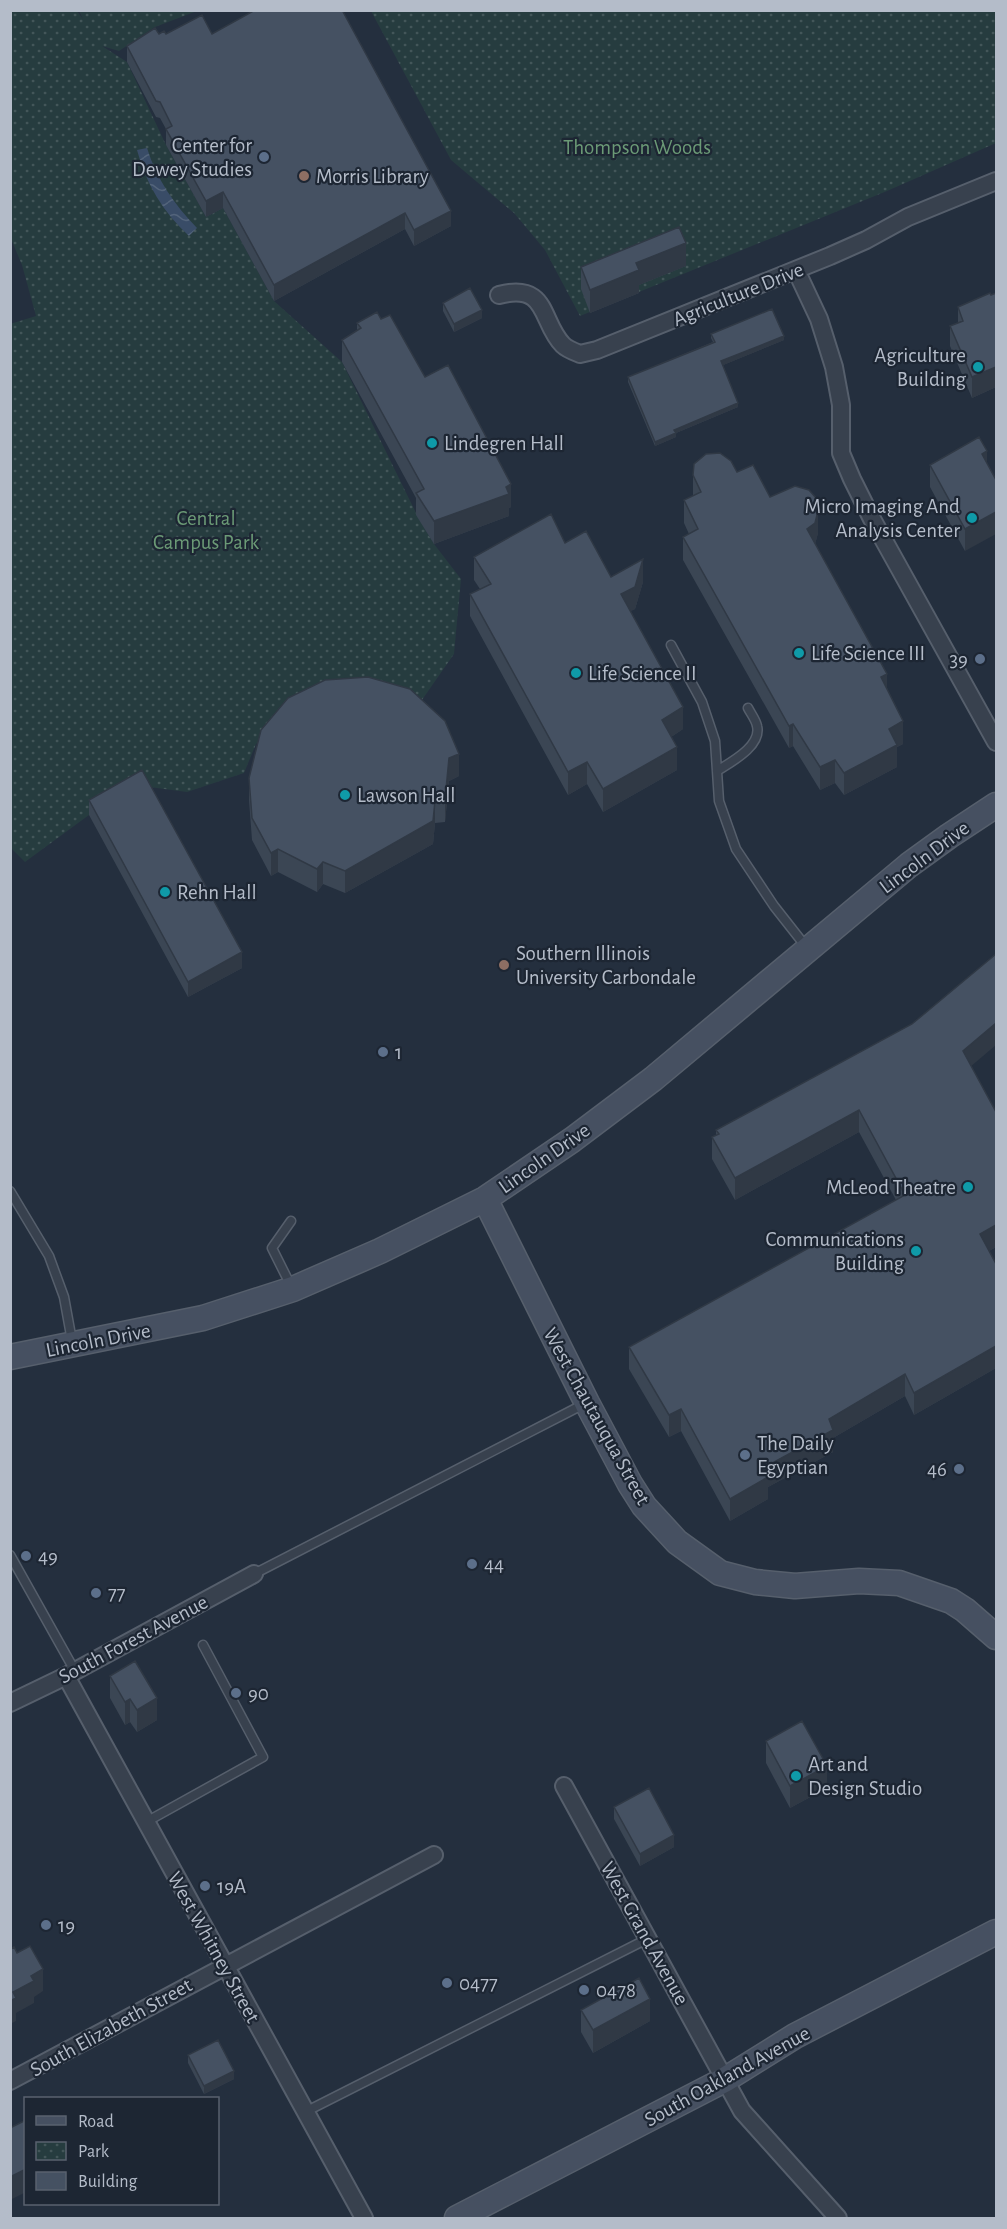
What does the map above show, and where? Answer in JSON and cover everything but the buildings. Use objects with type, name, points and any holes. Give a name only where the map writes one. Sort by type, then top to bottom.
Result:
[{"type":"street","name":"Agriculture Drive","points":[[499,295],[515,290],[529,296],[544,308],[564,346],[580,354],[597,351],[796,270],[866,240],[908,217],[996,181]]},
{"type":"street","points":[[796,270],[819,319],[834,368],[842,414],[842,453],[852,479],[996,742]]},
{"type":"street","name":"Lincoln Drive","points":[[10,1357],[203,1318],[293,1289],[380,1251],[484,1199],[572,1140],[653,1079],[909,865],[996,805]]},
{"type":"street","name":"West Chautauqua Street","points":[[484,1199],[587,1403],[644,1506],[677,1542],[720,1573],[755,1582],[795,1586],[859,1581],[899,1583],[951,1601],[996,1637]]},
{"type":"street","name":"South Forest Avenue","points":[[10,1703],[71,1673],[254,1574]]},
{"type":"street","name":"West Whitney Street","points":[[71,1673],[146,1822],[363,2218]]},
{"type":"street","name":"West Grand Avenue","points":[[564,1786],[742,2111],[838,2218]]},
{"type":"street","name":"South Elizabeth Street","points":[[10,2081],[434,1855]]},
{"type":"street","name":"South Oakland Avenue","points":[[457,2218],[726,2079],[795,2036],[996,1932]]},
{"type":"lane","points":[[671,645],[702,702],[715,741],[719,801],[736,849],[774,906],[807,949]]},
{"type":"lane","points":[[717,771],[750,746],[758,736],[757,726],[748,708]]},
{"type":"lane","points":[[10,1191],[49,1256],[64,1297],[73,1345]]},
{"type":"lane","points":[[291,1221],[272,1248],[293,1289]]},
{"type":"lane","points":[[254,1574],[587,1403]]},
{"type":"lane","points":[[10,1555],[71,1673]]},
{"type":"lane","points":[[146,1822],[263,1757],[203,1645]]},
{"type":"lane","points":[[305,2112],[649,1938]]},
{"type":"green space","name":"Central Campus Park","points":[[11,11],[77,11],[83,19],[79,11],[197,11],[155,27],[119,51],[102,46],[127,62],[166,145],[206,217],[223,208],[274,301],[342,362],[417,515],[434,544],[461,579],[454,654],[417,707],[280,720],[256,744],[244,773],[187,792],[142,786],[89,815],[25,862],[11,848],[10,324],[36,316],[22,265],[11,239]]},
{"type":"green space","name":"Thompson Woods","points":[[371,11],[996,11],[996,143],[887,191],[580,316],[545,250],[514,213],[451,160]]},
{"type":"water","points":[[147,148],[167,191],[197,228],[189,236],[163,207],[145,174],[137,150]]},
{"type":"place","name":"Center for Dewey Studies","points":[[264,157]]},
{"type":"place","name":"Morris Library","points":[[304,176]]},
{"type":"place","name":"Agriculture Building","points":[[978,367]]},
{"type":"place","name":"Lindegren Hall","points":[[432,443]]},
{"type":"place","name":"Micro Imaging And Analysis Center","points":[[972,518]]},
{"type":"place","name":"Life Science III","points":[[799,653]]},
{"type":"place","name":"39","points":[[980,659]]},
{"type":"place","name":"Life Science II","points":[[576,673]]},
{"type":"place","name":"Lawson Hall","points":[[345,795]]},
{"type":"place","name":"Rehn Hall","points":[[165,892]]},
{"type":"place","name":"Southern Illinois University Carbondale","points":[[504,965]]},
{"type":"place","name":"1","points":[[383,1052]]},
{"type":"place","name":"McLeod Theatre","points":[[968,1187]]},
{"type":"place","name":"Communications Building","points":[[916,1251]]},
{"type":"place","name":"The Daily Egyptian","points":[[745,1455]]},
{"type":"place","name":"46","points":[[959,1469]]},
{"type":"place","name":"49","points":[[26,1556]]},
{"type":"place","name":"44","points":[[472,1564]]},
{"type":"place","name":"77","points":[[96,1593]]},
{"type":"place","name":"90","points":[[236,1693]]},
{"type":"place","name":"Art and Design Studio","points":[[796,1776]]},
{"type":"place","name":"19A","points":[[205,1886]]},
{"type":"place","name":"19","points":[[46,1925]]},
{"type":"place","name":"0477","points":[[447,1983]]},
{"type":"place","name":"0478","points":[[584,1990]]}]
